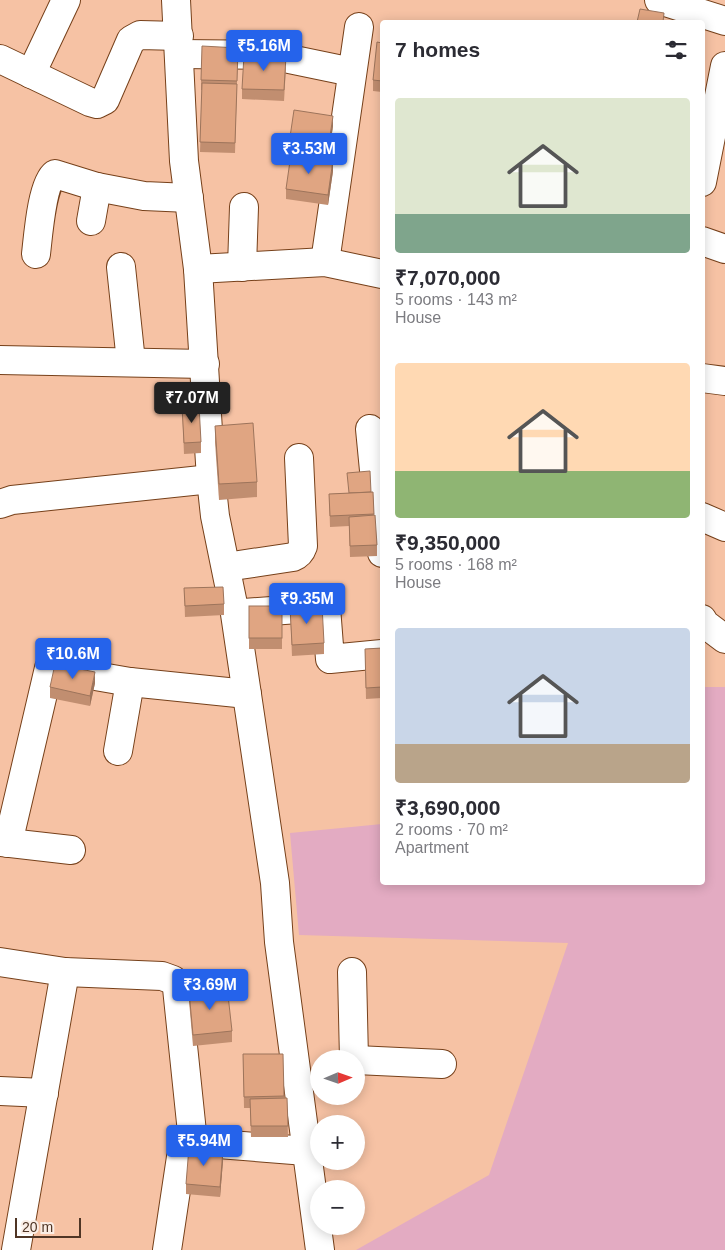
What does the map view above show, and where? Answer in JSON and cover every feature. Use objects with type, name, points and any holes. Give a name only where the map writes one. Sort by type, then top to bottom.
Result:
[{"type":"street","points":[[31,74],[66,0]]},
{"type":"street","points":[[176,0],[180,45],[184,161],[198,269],[215,516],[235,614],[275,883],[280,942],[308,1076],[306,1151],[320,1250]]},
{"type":"street","points":[[659,0],[725,21]]},
{"type":"street","points":[[325,262],[358,27]]},
{"type":"street","points":[[0,59],[97,104],[105,100],[131,40],[140,35],[180,45],[270,55],[352,72]]},
{"type":"street","points":[[705,167],[725,66]]},
{"type":"street","points":[[36,254],[45,194],[51,177],[55,174],[97,187],[144,196],[189,198]]},
{"type":"street","points":[[91,221],[97,187]]},
{"type":"street","points":[[242,266],[244,207]]},
{"type":"street","points":[[705,242],[725,249]]},
{"type":"street","points":[[198,269],[325,262],[380,274]]},
{"type":"street","points":[[121,267],[131,362]]},
{"type":"street","points":[[0,360],[205,364]]},
{"type":"street","points":[[705,378],[725,381]]},
{"type":"street","points":[[370,429],[380,532]]},
{"type":"street","points":[[226,567],[293,557],[297,556],[302,550],[299,458]]},
{"type":"street","points":[[0,504],[12,500],[211,479]]},
{"type":"street","points":[[705,518],[725,527]]},
{"type":"street","points":[[235,614],[326,607],[330,658],[380,654]]},
{"type":"street","points":[[705,624],[725,639]]},
{"type":"street","points":[[71,850],[4,842],[49,668],[130,682],[247,694]]},
{"type":"street","points":[[118,751],[130,682]]},
{"type":"street","points":[[0,962],[65,972],[162,976],[173,980],[177,988],[193,1142]]},
{"type":"street","points":[[16,1250],[65,972]]},
{"type":"street","points":[[352,972],[355,1050]]},
{"type":"street","points":[[365,1060],[442,1064]]},
{"type":"street","points":[[0,1091],[44,1093]]},
{"type":"street","points":[[167,1250],[181,1157],[185,1147],[193,1142],[306,1151]]},
{"type":"shaded area","points":[[705,687],[725,687],[725,1250],[356,1250],[489,1175],[568,943],[299,935],[290,833],[380,824],[380,885],[705,885]]},
{"type":"building","points":[[640,9],[664,13],[663,20],[637,20]]},
{"type":"building","points":[[377,42],[380,43],[380,81],[373,80]]},
{"type":"building","points":[[202,46],[238,48],[237,81],[201,80]]},
{"type":"building","points":[[244,55],[286,56],[284,90],[242,89]]},
{"type":"building","points":[[202,83],[237,84],[235,143],[200,142]]},
{"type":"building","points":[[294,110],[333,116],[329,143],[290,137]]},
{"type":"building","points":[[291,154],[333,160],[328,195],[286,189]]},
{"type":"building","points":[[199,405],[201,442],[184,443],[182,406]]},
{"type":"building","points":[[253,423],[257,482],[219,484],[215,426]]},
{"type":"building","points":[[370,471],[371,492],[349,493],[347,473]]},
{"type":"building","points":[[373,492],[374,514],[330,516],[329,494]]},
{"type":"building","points":[[375,515],[377,545],[350,546],[349,517]]},
{"type":"building","points":[[223,587],[224,604],[185,606],[184,588]]},
{"type":"building","points":[[322,605],[324,643],[292,645],[290,607]]},
{"type":"building","points":[[249,606],[282,606],[282,638],[249,638]]},
{"type":"building","points":[[380,648],[380,687],[366,688],[365,649]]},
{"type":"building","points":[[55,664],[95,672],[90,696],[50,687]]},
{"type":"building","points":[[227,986],[232,1031],[193,1035],[189,991]]},
{"type":"building","points":[[243,1054],[283,1054],[284,1096],[244,1097]]},
{"type":"building","points":[[287,1098],[288,1126],[251,1126],[250,1099]]},
{"type":"building","points":[[189,1147],[223,1150],[220,1187],[186,1184]]}]
